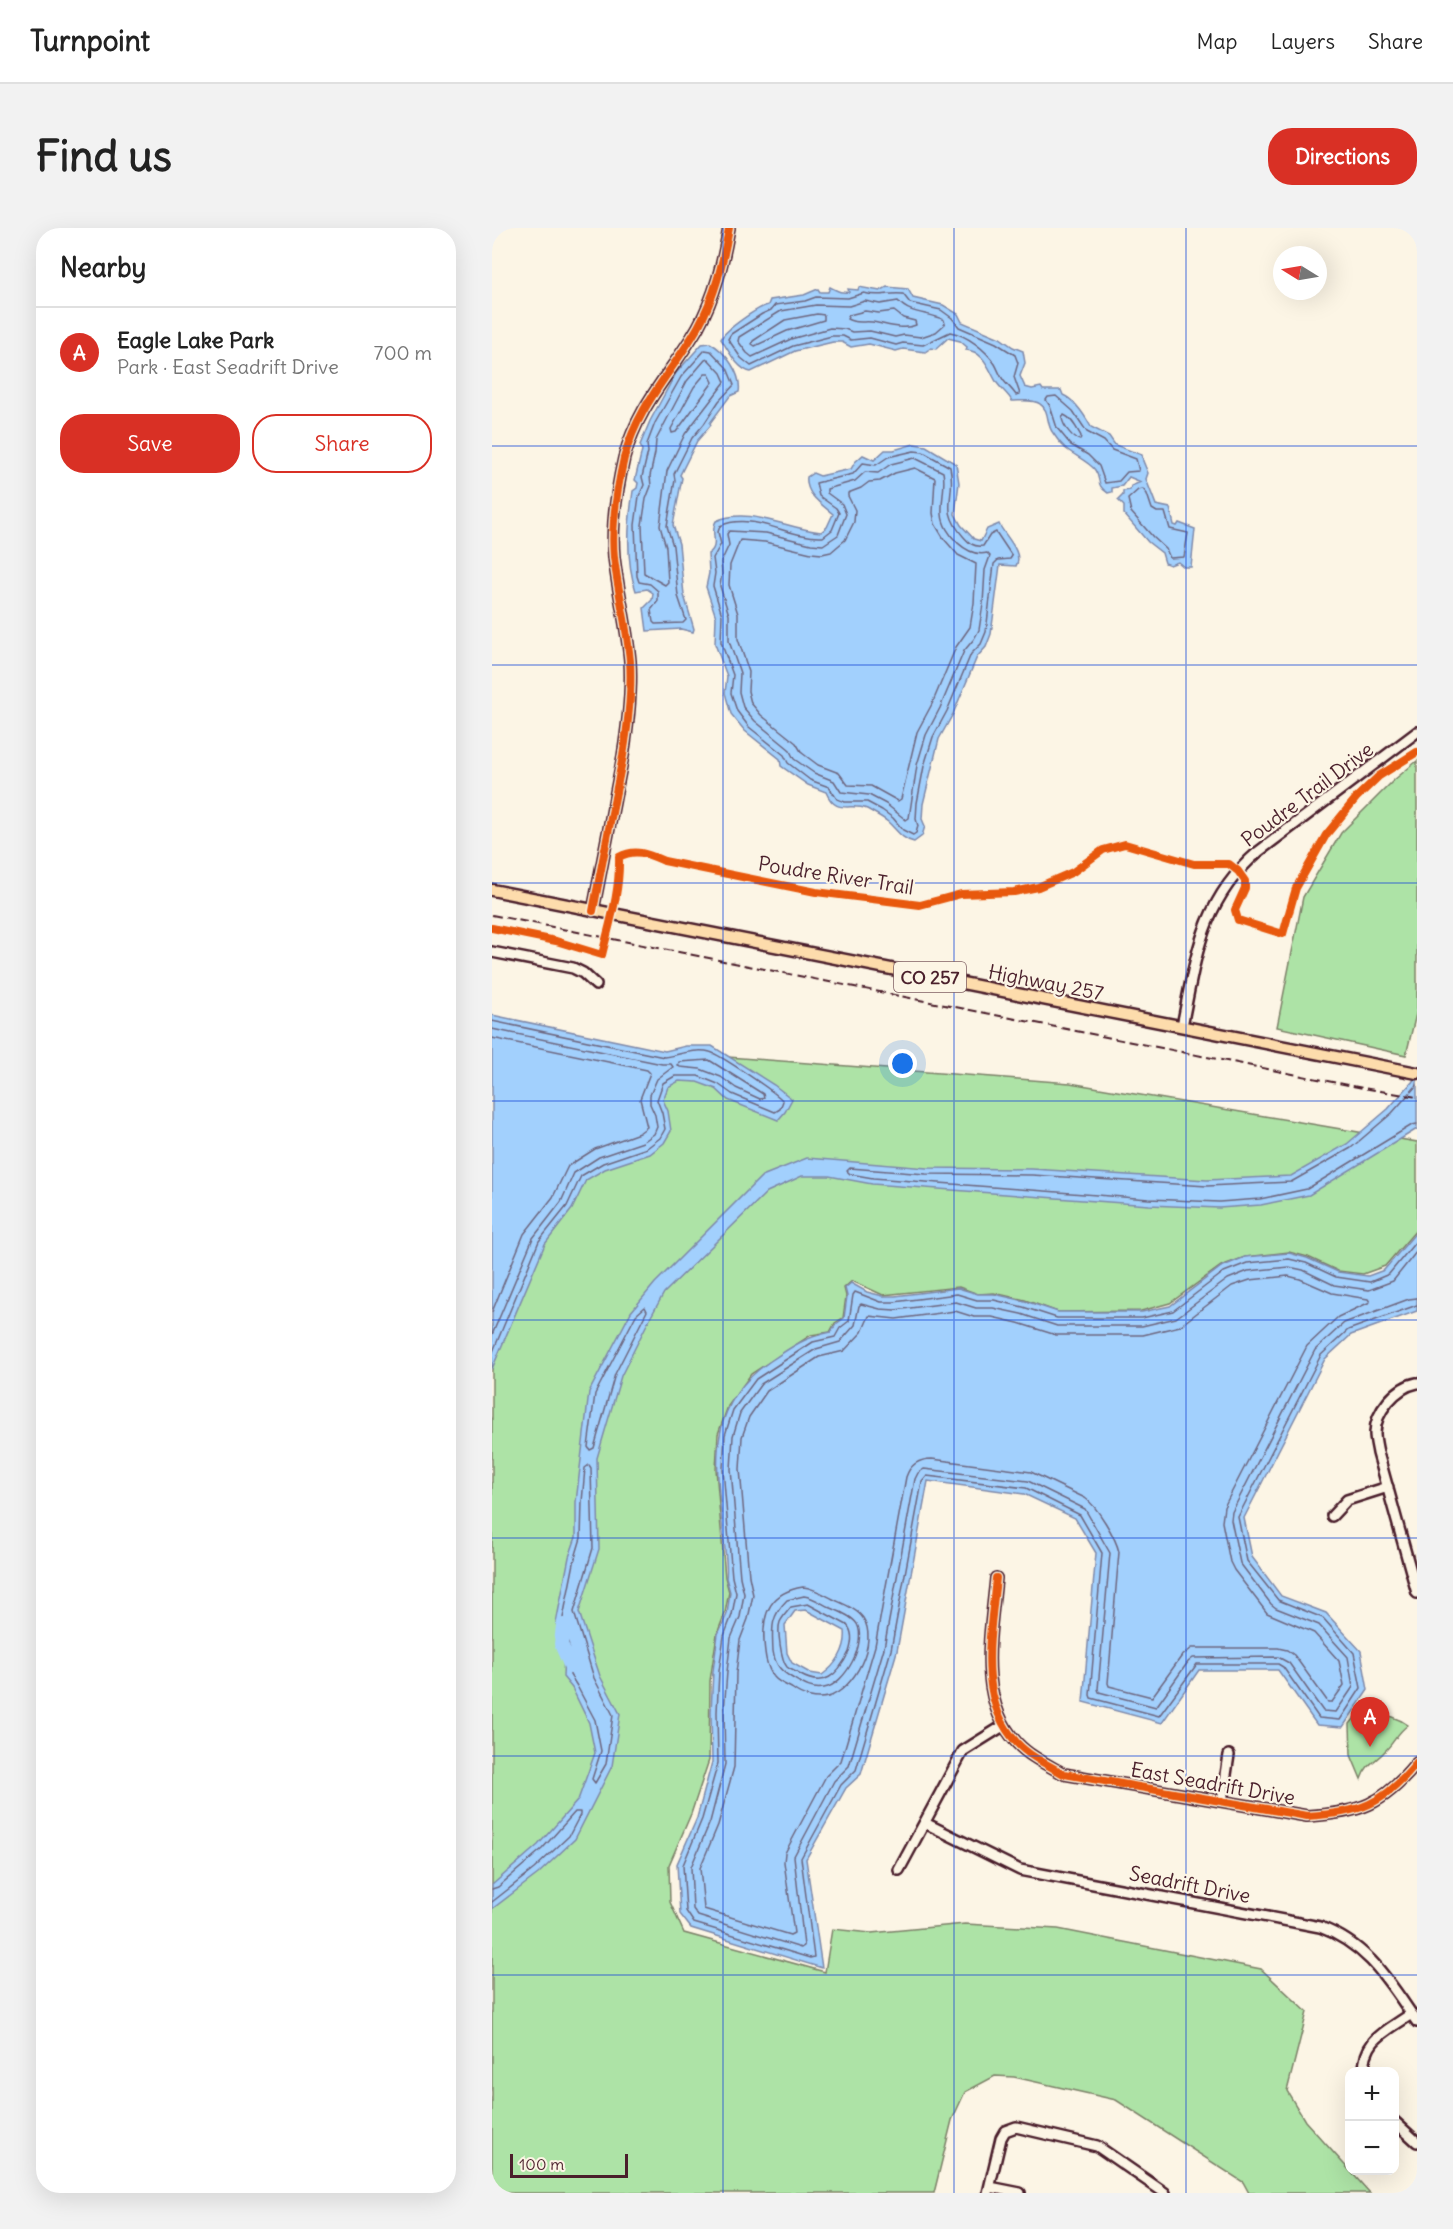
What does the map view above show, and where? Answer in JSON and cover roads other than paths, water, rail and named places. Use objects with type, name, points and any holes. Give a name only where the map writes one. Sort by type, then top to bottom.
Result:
[{"type":"main road","name":"Highway 257","points":[[492,890],[1417,1073]]},
{"type":"street","points":[[593,911],[623,756],[630,687],[629,652],[614,555],[615,517],[620,477],[629,441],[644,407],[687,344],[708,307],[720,274],[729,228]]},
{"type":"street","name":"Poudre Trail Drive","points":[[1182,1026],[1204,929],[1217,901],[1234,875],[1258,852],[1417,732]]},
{"type":"street","points":[[492,952],[573,968],[583,973],[596,985]]},
{"type":"street","points":[[1417,1383],[1393,1397],[1380,1412],[1375,1432],[1378,1453],[1417,1593]]},
{"type":"street","points":[[1332,1516],[1347,1500],[1388,1487]]},
{"type":"street","name":"East Seadrift Drive","points":[[996,1578],[989,1665],[992,1696],[1004,1726],[1018,1745],[1036,1759],[1064,1774],[1307,1816],[1341,1814],[1368,1805],[1387,1794],[1417,1763]]},
{"type":"street","points":[[899,1870],[963,1751],[1004,1726]]},
{"type":"street","points":[[1222,1801],[1229,1755]]},
{"type":"street","name":"Seadrift Drive","points":[[925,1823],[1020,1870],[1320,1927],[1338,1934],[1356,1945],[1375,1963],[1414,2018]]},
{"type":"street","points":[[1364,2067],[1364,2058],[1371,2043],[1414,2018]]},
{"type":"street","points":[[1399,2125],[1417,2142]]},
{"type":"street","points":[[1020,2193],[989,2190],[1001,2138],[1005,2131],[1016,2127],[1097,2146],[1165,2193]]},
{"type":"water","points":[[830,287],[843,292],[849,292],[848,289],[858,290],[859,287],[880,291],[887,287],[908,289],[913,298],[943,305],[958,314],[962,322],[1000,338],[1023,351],[1025,363],[1020,376],[1025,387],[1061,390],[1063,395],[1079,409],[1091,427],[1109,436],[1115,445],[1142,455],[1148,473],[1146,479],[1156,505],[1170,508],[1174,525],[1177,526],[1179,523],[1195,529],[1191,567],[1184,567],[1178,562],[1170,565],[1165,563],[1162,553],[1148,542],[1124,514],[1124,506],[1118,500],[1123,495],[1123,491],[1130,490],[1131,486],[1141,482],[1129,477],[1122,486],[1112,488],[1112,492],[1108,493],[1104,490],[1093,467],[1067,449],[1056,438],[1043,407],[1034,401],[1012,401],[997,383],[982,357],[966,350],[967,347],[960,341],[948,338],[936,349],[931,348],[925,352],[903,349],[896,351],[869,344],[851,347],[842,342],[833,342],[795,351],[751,372],[737,363],[721,339],[742,319],[768,305],[770,300],[804,295],[818,289],[820,292],[828,292]]},
{"type":"water","points":[[710,343],[731,364],[738,378],[739,392],[730,396],[710,423],[711,425],[697,441],[680,475],[682,478],[673,525],[679,544],[684,595],[694,629],[693,632],[681,629],[647,631],[644,608],[652,600],[653,593],[647,589],[636,591],[630,567],[628,541],[633,491],[637,488],[638,483],[635,480],[642,450],[640,445],[676,373],[702,344]]},
{"type":"water","points":[[914,444],[926,446],[956,464],[959,483],[955,514],[961,525],[974,539],[981,541],[987,529],[999,524],[1016,550],[1018,561],[1016,566],[1000,565],[991,634],[986,647],[977,657],[953,714],[939,739],[923,804],[922,819],[925,826],[922,836],[914,842],[902,836],[886,820],[867,809],[834,804],[826,792],[808,785],[781,766],[780,759],[745,731],[731,714],[725,693],[727,676],[715,644],[716,617],[706,587],[709,573],[708,554],[714,547],[716,521],[729,517],[755,517],[821,532],[827,527],[833,514],[811,494],[807,477],[813,473],[820,476],[851,469],[863,455],[874,460],[885,450],[894,450]]},
{"type":"water","points":[[492,1015],[665,1051],[686,1046],[712,1046],[792,1099],[778,1120],[728,1100],[716,1089],[697,1082],[679,1081],[668,1087],[663,1100],[668,1111],[671,1131],[664,1143],[650,1154],[605,1169],[586,1180],[572,1209],[545,1244],[492,1369]]},
{"type":"water","points":[[1417,1071],[1417,1129],[1309,1195],[1261,1205],[1219,1208],[1149,1205],[872,1184],[829,1176],[802,1176],[767,1192],[664,1293],[621,1376],[597,1458],[599,1549],[579,1612],[600,1676],[620,1714],[612,1766],[575,1839],[538,1874],[492,1909],[492,1885],[538,1845],[578,1800],[595,1753],[589,1723],[572,1688],[563,1677],[564,1651],[556,1623],[569,1557],[576,1537],[576,1502],[589,1392],[631,1312],[655,1283],[762,1176],[807,1158],[927,1168],[1032,1169],[1207,1180],[1291,1176],[1347,1144],[1388,1109],[1413,1081]]},
{"type":"water","points":[[1417,1231],[1417,1311],[1351,1335],[1325,1359],[1244,1518],[1252,1557],[1281,1596],[1326,1613],[1361,1651],[1368,1690],[1343,1727],[1317,1725],[1278,1670],[1199,1670],[1162,1723],[1083,1702],[1096,1553],[1075,1518],[1024,1494],[928,1481],[897,1651],[861,1774],[846,1788],[806,1859],[822,1968],[691,1928],[680,1914],[677,1864],[697,1818],[712,1762],[713,1671],[718,1634],[727,1614],[730,1592],[726,1578],[718,1483],[719,1438],[724,1417],[748,1379],[791,1347],[831,1332],[844,1318],[847,1296],[845,1288],[851,1283],[867,1292],[883,1296],[958,1288],[978,1294],[994,1294],[1025,1301],[1058,1312],[1142,1312],[1170,1306],[1221,1267],[1245,1257],[1289,1253],[1307,1258],[1338,1272],[1368,1276],[1384,1270]],"holes":[[[806,1610],[845,1631],[840,1656],[822,1675],[810,1673],[792,1663],[787,1653],[785,1625],[795,1611]]]},
{"type":"waterway","points":[[563,1625],[561,1644],[571,1667]]},
{"type":"railway","points":[[492,915],[1417,1097]]},
{"type":"place","name":"Eagle Lake Park","points":[[1370,1747]]}]
